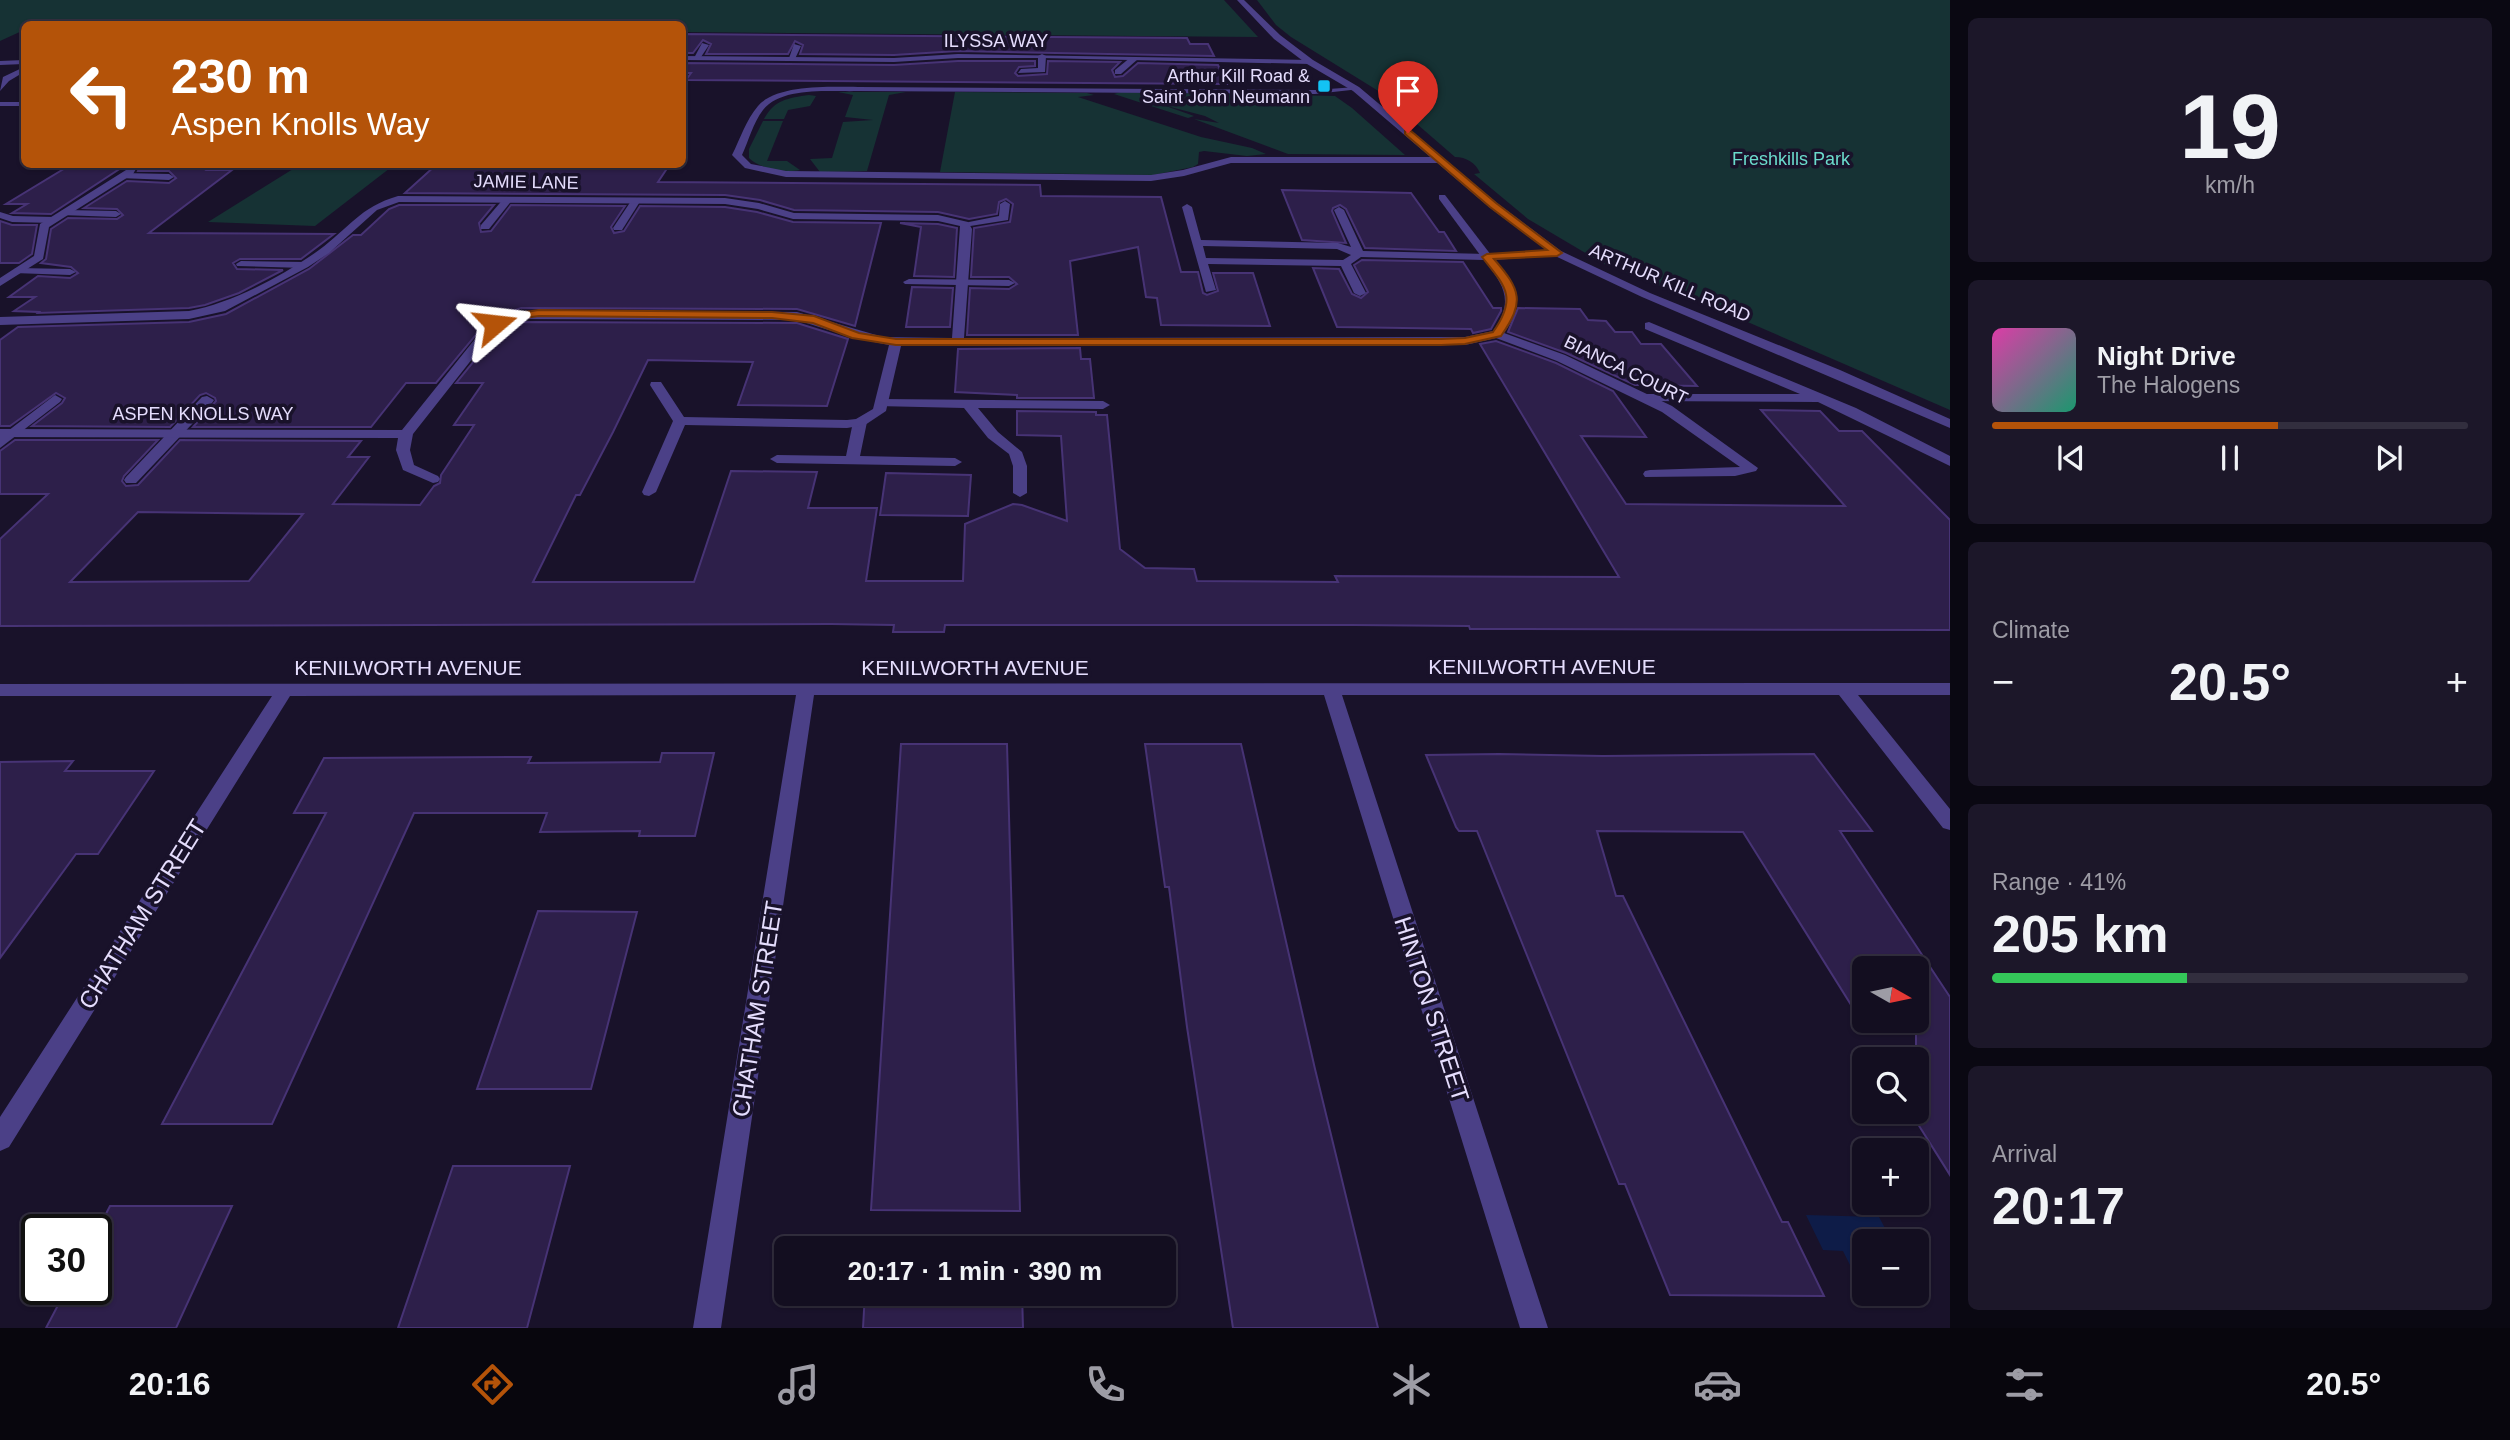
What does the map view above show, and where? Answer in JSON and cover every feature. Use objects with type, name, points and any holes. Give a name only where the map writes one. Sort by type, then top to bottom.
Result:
[{"type":"street","name":"ARTHUR KILL ROAD","points":[[1240,0],[1277,37],[1310,62],[1356,89],[1557,253],[1646,295],[1836,373],[1950,424]]},
{"type":"street","points":[[696,58],[705,45]]},
{"type":"street","points":[[791,59],[797,46]]},
{"type":"street","name":"ILYSSA WAY","points":[[686,58],[1042,56],[1310,62]]},
{"type":"street","points":[[1021,71],[1042,70],[1042,56]]},
{"type":"street","points":[[1118,72],[1134,59]]},
{"type":"street","points":[[0,63],[21,62]]},
{"type":"street","points":[[0,89],[6,79],[21,71]]},
{"type":"street","points":[[1356,89],[1315,92],[869,89],[805,93],[774,98],[766,103],[737,155],[748,166],[786,174],[1078,178],[1168,176],[1231,160],[1251,159],[1441,160]]},
{"type":"street","points":[[0,104],[21,104]]},
{"type":"street","points":[[0,283],[39,257],[44,226],[123,176],[131,168]]},
{"type":"street","points":[[123,176],[169,177]]},
{"type":"street","points":[[433,479],[408,467],[403,450],[406,434],[487,332],[495,324],[522,315],[797,316],[856,336],[896,342],[1441,342],[1465,341],[1497,334],[1509,317],[1513,296],[1508,282],[1442,197]]},
{"type":"street","name":"JAMIE LANE","points":[[0,321],[204,314],[231,305],[304,265],[325,251],[373,208],[388,201],[407,198],[725,201],[759,206],[793,216],[938,218],[964,224],[1004,218],[1005,204]]},
{"type":"street","points":[[485,227],[508,199]]},
{"type":"street","points":[[618,228],[636,200]]},
{"type":"street","points":[[1187,207],[1209,290]]},
{"type":"street","points":[[1339,209],[1359,254]]},
{"type":"street","points":[[65,213],[116,214]]},
{"type":"street","points":[[0,215],[12,219],[54,220]]},
{"type":"street","points":[[958,342],[967,229],[964,224]]},
{"type":"street","points":[[1197,243],[1338,246],[1359,254],[1487,257],[1557,253]]},
{"type":"street","points":[[1202,261],[1345,263],[1359,254]]},
{"type":"street","points":[[1345,263],[1360,293]]},
{"type":"street","points":[[241,264],[304,265]]},
{"type":"street","points":[[18,271],[70,272]]},
{"type":"street","points":[[909,282],[1009,283]]},
{"type":"street","points":[[1649,326],[1822,398],[1950,463]]},
{"type":"street","name":"BIANCA COURT","points":[[1497,334],[1560,358],[1667,409],[1751,468],[1735,472],[1650,474]]},
{"type":"street","points":[[680,421],[860,422],[879,411],[896,342]]},
{"type":"street","points":[[656,385],[680,421]]},
{"type":"street","points":[[1646,398],[1822,398]]},
{"type":"street","points":[[0,444],[7,433],[55,399]]},
{"type":"street","points":[[131,480],[207,400]]},
{"type":"street","points":[[882,402],[1103,405]]},
{"type":"street","points":[[968,404],[993,435],[1015,452],[1020,467],[1020,493]]},
{"type":"street","points":[[649,492],[680,421]]},
{"type":"street","points":[[852,461],[860,422]]},
{"type":"street","name":"ASPEN KNOLLS WAY","points":[[7,433],[406,434]]},
{"type":"street","points":[[777,459],[955,462]]},
{"type":"street","name":"HINTON STREET","points":[[1331,689],[1534,1328]]},
{"type":"street","points":[[1844,689],[1950,823]]},
{"type":"street","name":"KENILWORTH AVENUE","points":[[0,690],[1950,689]]},
{"type":"street","name":"CHATHAM STREET","points":[[0,1139],[285,690]]},
{"type":"street","name":"CHATHAM STREET","points":[[707,1328],[806,690]]},
{"type":"green space","points":[[0,0],[1224,0],[1258,37],[686,32],[686,21],[21,21],[21,31],[0,41]]},
{"type":"green space","name":"Freshkills Park","points":[[1257,0],[1950,0],[1950,410],[1743,320],[1604,264],[1528,219],[1474,174],[1480,173],[1470,161],[1455,157],[1380,92],[1291,37],[1276,25]]},
{"type":"green space","points":[[838,92],[906,92],[889,95],[867,171],[820,172],[810,159],[832,158],[843,122],[873,120],[845,117],[853,95]]},
{"type":"green space","points":[[955,92],[1087,93],[1094,95],[1078,97],[1201,137],[1252,148],[1266,154],[1247,156],[1204,151],[1199,152],[1198,164],[1193,167],[1153,175],[940,172]]},
{"type":"green space","points":[[1114,94],[1335,96],[1405,155],[1288,154],[1194,119],[1219,123],[1205,116],[1163,105],[1194,116],[1188,118]]},
{"type":"green space","points":[[816,96],[810,106],[788,110],[784,119],[764,119],[772,108],[782,101]]},
{"type":"green space","points":[[763,121],[783,121],[767,161],[787,161],[800,170],[773,169],[749,158],[749,149]]},
{"type":"green space","points":[[295,168],[390,168],[315,226],[208,222]]},
{"type":"water","points":[[1806,1215],[1879,1217],[1886,1229],[1852,1229],[1852,1269],[1843,1251],[1823,1250]]},
{"type":"building","points":[[686,34],[1187,38],[1190,44],[1208,44],[1214,56],[958,51],[894,55],[800,54],[803,45],[795,41],[788,54],[706,54],[711,44],[703,40],[693,53],[686,53]]},
{"type":"building","points":[[958,61],[1035,61],[1035,66],[1019,67],[1015,73],[1018,76],[1047,74],[1048,61],[1120,62],[1112,70],[1115,77],[1123,76],[1138,63],[1218,65],[1227,84],[686,80],[691,73],[686,73],[686,63],[894,65]]},
{"type":"building","points":[[65,168],[121,168],[51,214],[12,213],[27,204],[6,204]]},
{"type":"building","points":[[139,168],[232,170],[149,233],[334,234],[301,259],[240,259],[233,263],[237,269],[283,270],[239,293],[205,305],[189,308],[38,313],[14,311],[35,297],[9,297],[38,276],[70,278],[78,273],[71,267],[41,263],[46,259],[51,229],[68,218],[117,219],[123,215],[117,209],[84,208],[127,181],[169,183],[176,178],[169,171],[138,171]]},
{"type":"building","points":[[433,168],[667,168],[658,182],[1040,185],[1041,196],[1161,197],[1181,272],[1198,272],[1203,293],[1207,295],[1218,291],[1213,273],[1253,273],[1270,326],[1161,325],[1157,298],[1146,297],[1138,247],[1070,261],[1078,335],[967,335],[970,288],[1009,289],[1017,284],[1009,277],[971,277],[974,228],[1010,222],[1013,204],[1006,199],[999,202],[997,214],[969,219],[938,212],[794,210],[760,200],[725,195],[405,193]]},
{"type":"building","points":[[1282,190],[1411,193],[1439,232],[1444,232],[1456,251],[1365,248],[1346,209],[1340,205],[1332,211],[1346,243],[1302,240]]},
{"type":"building","points":[[399,205],[494,205],[479,223],[481,232],[491,231],[511,205],[625,206],[611,227],[614,233],[624,231],[640,206],[725,207],[793,222],[881,223],[855,326],[797,309],[521,308],[489,319],[436,383],[406,383],[371,427],[193,427],[216,401],[206,393],[200,395],[170,427],[32,426],[62,403],[65,398],[56,393],[10,426],[0,426],[0,340],[18,327],[189,322],[226,314],[309,269],[353,235],[361,235],[389,209]]},
{"type":"building","points":[[0,221],[12,225],[37,225],[32,254],[19,263],[0,263]]},
{"type":"building","points":[[900,223],[938,224],[957,228],[954,277],[914,276],[921,227]]},
{"type":"building","points":[[1362,260],[1463,262],[1493,308],[1501,308],[1501,311],[1491,329],[1473,333],[1471,329],[1337,327],[1313,268],[1339,269],[1352,294],[1361,298],[1368,292],[1354,265]]},
{"type":"building","points":[[912,287],[953,288],[950,327],[906,327]]},
{"type":"building","points":[[1518,308],[1580,309],[1588,320],[1606,321],[1615,332],[1632,332],[1641,344],[1661,344],[1697,386],[1635,385],[1566,353],[1508,332]]},
{"type":"building","points":[[522,322],[797,323],[848,339],[827,406],[738,405],[753,362],[648,360],[533,582],[694,582],[731,471],[817,472],[808,508],[877,508],[866,581],[963,581],[965,524],[1013,504],[1067,521],[1061,436],[1017,435],[1017,411],[1096,412],[1096,415],[1107,415],[1120,549],[1145,568],[1194,569],[1197,581],[1338,582],[1335,576],[1619,577],[1480,344],[1496,341],[1556,363],[1613,391],[1646,437],[1581,436],[1626,504],[1845,506],[1761,410],[1820,411],[1839,431],[1862,431],[1950,520],[1950,630],[945,625],[944,632],[893,632],[894,625],[831,624],[0,626],[0,539],[48,494],[0,494],[0,451],[15,440],[158,440],[124,476],[122,481],[126,486],[138,485],[180,440],[361,441],[348,457],[369,457],[333,504],[420,505],[434,486],[440,483],[441,475],[474,425],[454,425],[483,383],[456,383],[500,329]],"holes":[[[138,512],[303,514],[249,581],[70,582]]]},
{"type":"building","points":[[1080,348],[1081,359],[1090,359],[1094,398],[1017,398],[1017,395],[955,392],[958,349]]},
{"type":"building","points":[[886,473],[971,475],[968,516],[880,515]]},
{"type":"building","points":[[901,744],[1007,744],[1020,1211],[871,1210]]},
{"type":"building","points":[[1145,744],[1241,744],[1315,1069],[1378,1328],[1233,1328],[1187,1027],[1169,887],[1165,887]]},
{"type":"building","points":[[662,753],[714,753],[695,836],[639,836],[640,831],[540,832],[547,813],[414,813],[272,1124],[162,1124],[326,813],[294,813],[324,758],[531,757],[528,763],[660,762]]},
{"type":"building","points":[[1814,754],[1872,831],[1840,831],[1923,956],[1852,956],[1852,1006],[1743,832],[1597,831],[1616,896],[1623,896],[1782,1222],[1788,1222],[1824,1296],[1670,1295],[1625,1184],[1619,1184],[1477,831],[1459,831],[1426,755]]},
{"type":"building","points":[[73,761],[65,771],[154,771],[98,854],[76,854],[0,958],[0,762]]},
{"type":"building","points":[[538,911],[637,912],[591,1089],[477,1089]]},
{"type":"building","points":[[1929,965],[1950,997],[1950,1175],[1918,1124],[1929,1124],[1929,1047],[1916,1047],[1916,1033],[1929,1033]]},
{"type":"building","points":[[453,1166],[570,1166],[527,1328],[398,1328]]},
{"type":"building","points":[[110,1206],[232,1206],[176,1328],[46,1328],[58,1305],[112,1305],[112,1214],[106,1214]]},
{"type":"building","points":[[864,1306],[1022,1306],[1023,1328],[863,1328]]},
{"type":"place","name":"Arthur Kill Road & Saint John Neumann","points":[[1324,86]]},
{"type":"route","points":[[495,324],[522,315],[539,313],[797,316],[856,336],[896,342],[1441,342],[1465,341],[1497,334],[1509,317],[1513,296],[1508,282],[1487,257],[1557,253],[1493,205],[1408,133]]}]
